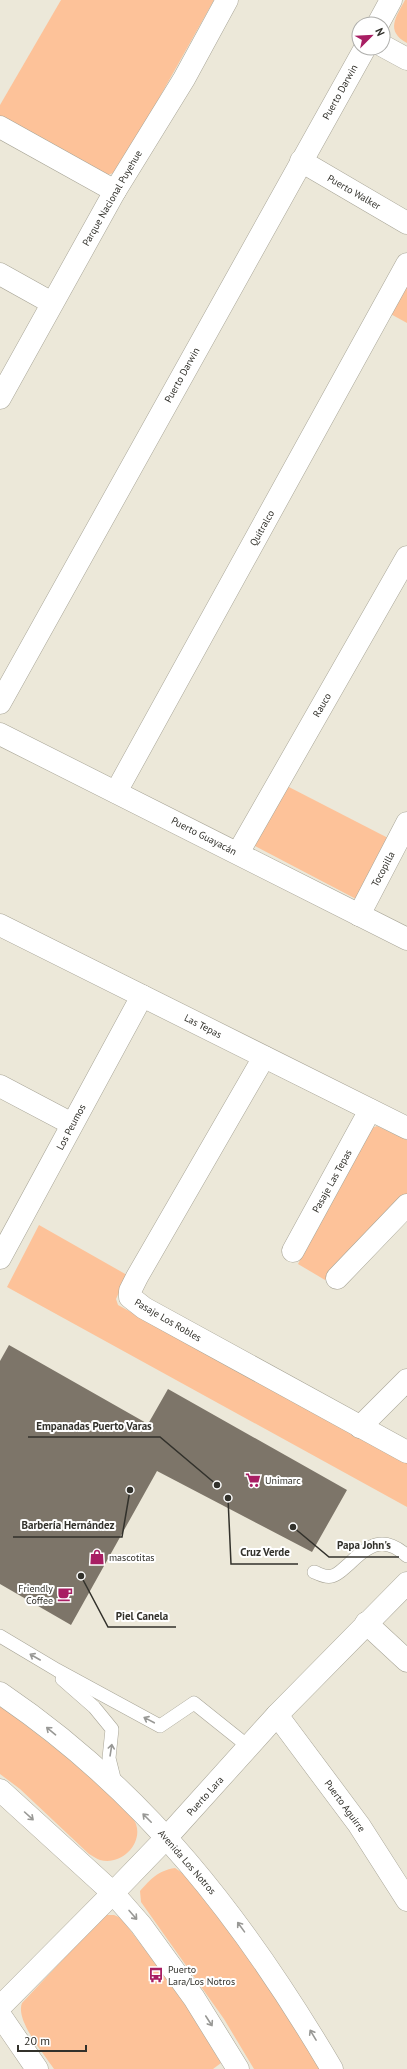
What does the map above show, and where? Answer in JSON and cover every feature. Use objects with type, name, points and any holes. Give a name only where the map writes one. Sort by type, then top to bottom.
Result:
[{"type":"street","name":"Parque Nacional Puyehue","points":[[0,398],[115,191],[184,79],[227,0]]},
{"type":"street","points":[[382,16],[391,0]]},
{"type":"street","points":[[391,50],[407,59]]},
{"type":"street","name":"Puerto Darwin","points":[[0,703],[360,56]]},
{"type":"street","points":[[0,127],[115,191]]},
{"type":"street","name":"Puerto Walker","points":[[301,161],[407,223]]},
{"type":"street","name":"Quitralco","points":[[116,792],[407,264]]},
{"type":"street","points":[[0,274],[52,303]]},
{"type":"street","name":"Rauco","points":[[238,854],[407,557]]},
{"type":"street","name":"Puerto Guayacán","points":[[0,734],[407,939]]},
{"type":"street","name":"Tocopilla","points":[[359,915],[407,823]]},
{"type":"street","name":"Las Tepas","points":[[0,925],[407,1128]]},
{"type":"street","name":"Los Peumos","points":[[0,1258],[6,1232],[72,1124],[142,996]]},
{"type":"street","name":"Pasaje Los Robles","points":[[264,1057],[137,1277],[130,1291],[130,1297],[144,1308],[407,1452]]},
{"type":"street","points":[[0,1086],[72,1124]]},
{"type":"street","name":"Pasaje Las Tepas","points":[[293,1251],[370,1110]]},
{"type":"street","points":[[337,1278],[407,1205]]},
{"type":"street","points":[[360,1426],[407,1380]]},
{"type":"street","name":"Puerto Lara","points":[[0,2007],[167,1838],[277,1715],[407,1583]]},
{"type":"street","points":[[366,1623],[407,1661]]},
{"type":"street","name":"Avenida Los Notros","points":[[0,1693],[43,1724],[117,1787],[197,1870],[257,1949],[303,2019],[332,2069]]},
{"type":"street","name":"Puerto Aguirre","points":[[277,1715],[359,1825],[407,1900]]},
{"type":"street","points":[[0,1790],[113,1892],[141,1925],[194,1998],[238,2069]]},
{"type":"street","points":[[0,2015],[36,2069]]},
{"type":"lane","points":[[314,1572],[326,1577],[333,1576],[368,1547],[379,1544],[396,1546],[407,1556]]},
{"type":"lane","points":[[0,1636],[57,1670],[160,1726],[194,1703],[248,1747]]},
{"type":"lane","points":[[57,1670],[62,1679],[94,1707],[112,1728],[109,1758],[117,1787]]},
{"type":"shaded area","points":[[61,0],[214,0],[144,125],[113,173],[105,176],[0,117],[0,105]]},
{"type":"shaded area","points":[[405,0],[407,0],[407,43],[396,34],[394,29],[394,23],[398,12]]},
{"type":"shaded area","points":[[407,278],[407,323],[387,312]]},
{"type":"shaded area","points":[[285,785],[390,839],[358,900],[253,845]]},
{"type":"shaded area","points":[[377,1126],[407,1140],[407,1195],[325,1280],[298,1264],[367,1130]]},
{"type":"shaded area","points":[[39,1225],[127,1275],[116,1299],[118,1305],[407,1463],[407,1507],[7,1287]]},
{"type":"shaded area","points":[[0,1706],[30,1728],[96,1782],[129,1814],[136,1824],[137,1832],[133,1846],[128,1852],[122,1857],[108,1861],[100,1860],[89,1854],[20,1789],[0,1774]]},
{"type":"shaded area","points":[[175,1868],[192,1882],[213,1908],[278,2001],[321,2069],[254,2069],[224,2019],[141,1902],[140,1891],[155,1876],[163,1871]]},
{"type":"shaded area","points":[[105,1915],[114,1915],[121,1918],[180,1996],[221,2063],[213,2069],[54,2069],[26,2027],[21,2010],[22,2003]]},
{"type":"building","name":"Unimarc","points":[[9,1345],[148,1424],[168,1389],[347,1490],[312,1552],[157,1471],[71,1625],[0,1584],[0,1361]]},
{"type":"place","name":"Unimarc","points":[[253,1480]]},
{"type":"place","name":"Empanadas Puerto Varas","points":[[217,1485]]},
{"type":"place","name":"Barbería Hernández","points":[[130,1490]]},
{"type":"place","name":"Cruz Verde","points":[[228,1498]]},
{"type":"place","name":"Papa John's","points":[[293,1527]]},
{"type":"place","name":"mascotitas","points":[[97,1557]]},
{"type":"place","name":"Piel Canela","points":[[81,1576]]},
{"type":"place","name":"Friendly Coffee","points":[[65,1594]]},
{"type":"place","name":"Puerto Lara/Los Notros","points":[[156,1975]]}]
